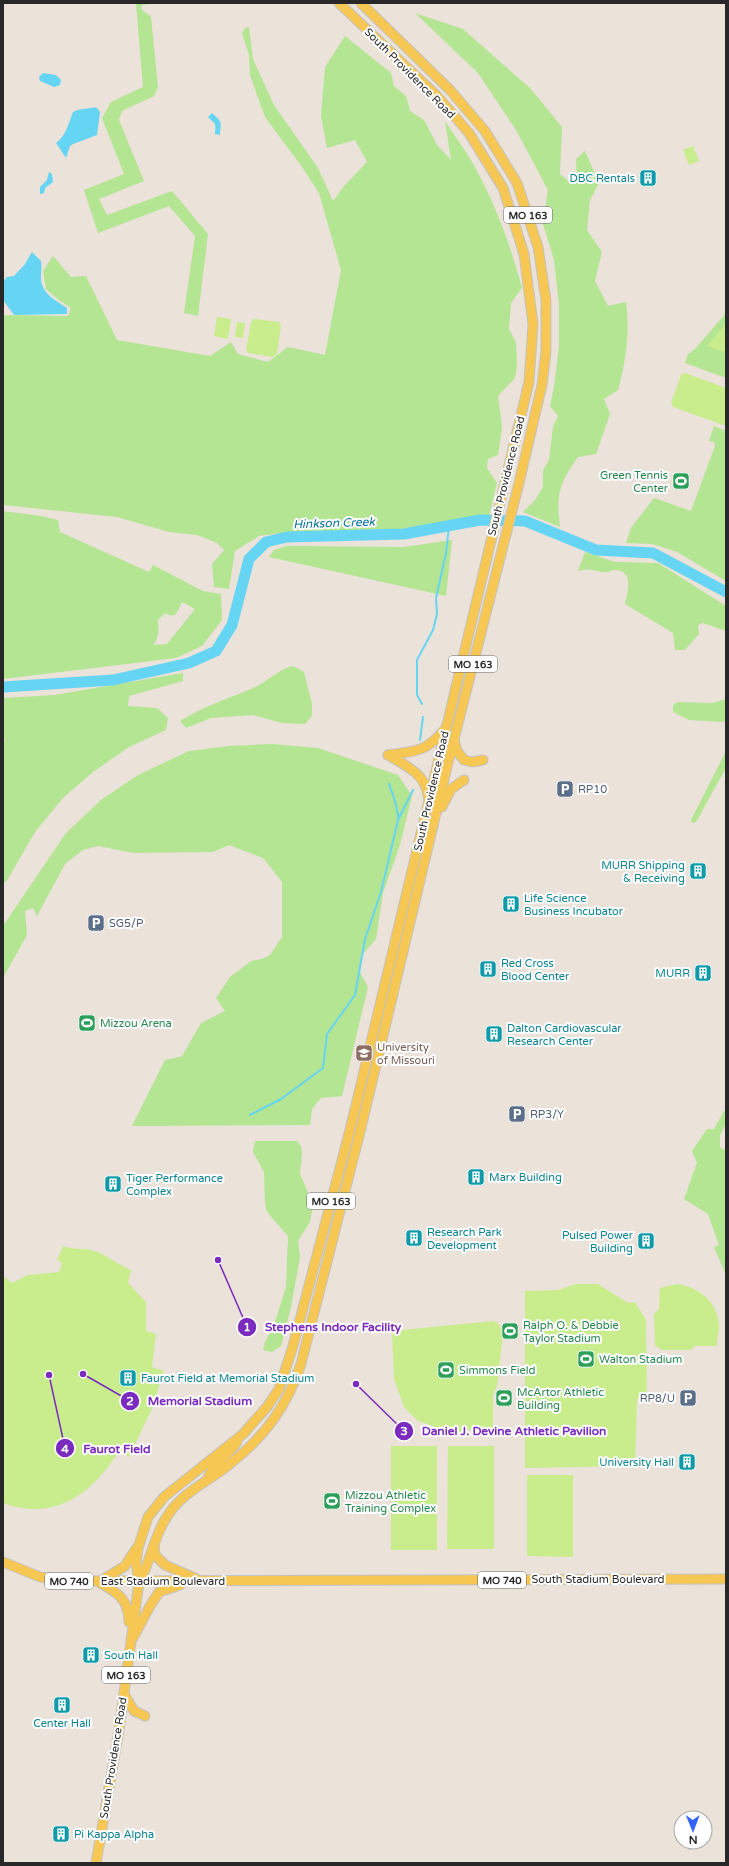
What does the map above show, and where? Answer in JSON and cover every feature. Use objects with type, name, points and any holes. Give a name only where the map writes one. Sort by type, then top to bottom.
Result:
[{"type":"main road","name":"South Providence Road","points":[[96,1863],[124,1694],[139,1582],[136,1562],[141,1540],[148,1518],[164,1497],[242,1434],[267,1407],[279,1389],[294,1346],[350,1130],[529,382],[533,324],[524,254],[503,188],[469,133],[437,96],[339,3]]},
{"type":"main road","name":"South Providence Road","points":[[139,1582],[148,1566],[155,1537],[170,1512],[190,1490],[232,1463],[268,1428],[284,1406],[293,1387],[301,1364],[361,1128],[454,740],[520,484],[542,385],[546,350],[546,300],[538,247],[517,183],[485,132],[450,90],[361,3]]},
{"type":"main road","points":[[428,804],[425,782],[410,768],[388,755],[418,751],[426,747],[446,726]]},
{"type":"main road","points":[[454,740],[457,751],[464,760],[472,762],[483,760]]},
{"type":"main road","points":[[436,814],[444,804],[451,789],[464,780]]},
{"type":"main road","points":[[208,1479],[212,1469],[232,1451],[242,1434]]},
{"type":"main road","points":[[131,1643],[129,1610],[126,1602],[121,1596],[99,1582],[125,1566],[141,1540]]},
{"type":"main road","points":[[154,1543],[156,1555],[164,1565],[202,1581]]},
{"type":"main road","name":"East Stadium Boulevard","points":[[3,1562],[40,1577],[73,1582],[278,1581]]},
{"type":"main road","name":"South Stadium Boulevard","points":[[278,1581],[726,1578]]},
{"type":"main road","points":[[131,1643],[159,1592],[177,1585],[202,1581]]},
{"type":"main road","points":[[124,1694],[134,1711],[145,1716]]},
{"type":"green space","points":[[136,3],[155,3],[142,5],[141,9],[151,17],[158,87],[154,96],[122,111],[119,120],[144,181],[99,199],[107,215],[172,191],[208,234],[198,316],[184,313],[195,236],[169,206],[98,233],[84,190],[124,174],[102,118],[111,102],[143,87]]},
{"type":"green space","points":[[415,13],[463,29],[530,88],[562,127],[560,174],[571,183],[577,180],[576,159],[585,151],[599,183],[590,200],[587,230],[602,252],[595,281],[608,306],[626,302],[628,324],[626,346],[618,390],[604,399],[610,414],[596,454],[578,457],[560,490],[558,506],[560,527],[523,512],[535,500],[543,487],[543,470],[549,460],[553,427],[558,416],[550,406],[559,346],[559,304],[554,260],[543,224],[548,190],[516,130],[478,73]]},
{"type":"green space","points":[[249,27],[253,59],[274,105],[318,168],[333,201],[344,186],[367,162],[355,140],[327,148],[321,116],[325,67],[345,36],[391,73],[394,86],[406,96],[410,111],[424,120],[437,145],[451,160],[445,121],[469,157],[488,192],[507,239],[522,288],[511,303],[509,329],[516,342],[517,366],[515,378],[498,396],[502,427],[498,455],[488,459],[487,468],[497,483],[489,517],[405,529],[288,532],[259,536],[235,551],[229,589],[214,587],[212,564],[224,550],[217,543],[197,535],[169,532],[117,517],[3,505],[3,315],[68,316],[71,308],[46,289],[43,271],[53,256],[71,277],[86,276],[117,340],[210,356],[231,342],[238,354],[268,362],[288,347],[325,355],[341,270],[319,193],[302,167],[265,117],[250,75],[249,55],[242,33],[245,28]]},
{"type":"green space","points":[[693,146],[699,161],[689,165],[683,150]]},
{"type":"green space","points":[[726,313],[726,378],[685,363],[688,354],[695,349]]},
{"type":"green space","points":[[217,317],[231,319],[228,339],[214,336]]},
{"type":"green space","points":[[254,319],[279,322],[281,326],[277,354],[273,357],[248,353],[246,349],[251,322]]},
{"type":"green space","points":[[237,322],[245,323],[243,338],[235,337]]},
{"type":"green space","points":[[726,323],[726,353],[707,346]]},
{"type":"green space","points":[[685,373],[726,388],[726,426],[673,407],[671,403],[681,375]]},
{"type":"green space","points":[[714,426],[726,431],[726,581],[677,552],[652,544],[626,543],[631,528],[654,498],[691,511],[715,446],[714,442],[709,441]]},
{"type":"green space","points":[[3,511],[41,516],[58,520],[60,532],[149,572],[153,565],[203,591],[221,594],[222,620],[202,646],[176,658],[3,679]],"holes":[[[182,602],[195,609],[167,644],[153,645],[158,634],[158,620],[165,613],[171,616],[176,614]]]},
{"type":"green space","points":[[452,540],[446,596],[269,557],[274,550],[287,546],[404,547]]},
{"type":"green space","points":[[585,552],[615,562],[658,563],[726,606],[726,631],[703,623],[698,625],[699,634],[685,650],[675,650],[673,633],[625,604],[628,582],[625,574],[621,571],[615,570],[606,572],[590,570],[578,571]]},
{"type":"green space","points":[[293,666],[304,672],[312,704],[312,716],[305,724],[282,723],[253,715],[211,718],[186,728],[180,721],[207,707],[244,692],[282,670]]},
{"type":"green space","points":[[183,673],[183,681],[129,696],[128,706],[157,708],[168,718],[166,730],[129,747],[93,772],[63,798],[35,832],[6,882],[3,883],[3,743],[5,740],[3,736],[3,698],[55,695]]},
{"type":"green space","points":[[726,699],[726,721],[722,722],[689,720],[673,712],[673,705],[678,702],[713,703]]},
{"type":"green space","points":[[272,744],[318,748],[398,775],[412,796],[400,845],[383,893],[376,939],[363,954],[360,972],[368,987],[342,1096],[321,1098],[312,1109],[310,1125],[132,1126],[165,1060],[182,1056],[201,1023],[225,1011],[216,998],[230,977],[251,961],[262,959],[270,955],[282,937],[282,882],[263,858],[229,845],[213,852],[133,853],[98,846],[83,850],[65,864],[37,916],[33,908],[25,911],[27,935],[3,978],[3,926],[66,833],[101,800],[138,775],[189,751],[229,746]]},
{"type":"green space","points":[[726,751],[726,768],[696,822],[692,823],[691,820]]},
{"type":"green space","points":[[724,1111],[726,1111],[726,1124],[720,1135],[720,1147],[726,1151],[726,1275],[714,1247],[719,1245],[708,1214],[684,1199],[697,1163],[692,1151],[707,1129],[714,1129]]},
{"type":"green space","points":[[255,1141],[297,1141],[301,1146],[302,1154],[300,1174],[313,1204],[310,1222],[298,1241],[300,1257],[291,1307],[281,1346],[272,1352],[263,1350],[265,1342],[274,1325],[286,1287],[288,1236],[267,1212],[265,1203],[264,1172],[253,1152]]},
{"type":"green space","name":"Faurot Field at Memorial Stadium","points":[[63,1246],[88,1249],[97,1252],[131,1270],[128,1283],[146,1302],[146,1331],[156,1334],[152,1367],[164,1371],[151,1411],[129,1457],[119,1451],[97,1480],[70,1500],[55,1506],[39,1509],[22,1508],[3,1503],[3,1276],[12,1283],[28,1275],[59,1272],[62,1263],[57,1260]]},
{"type":"green space","name":"Walton Stadium","points":[[576,1284],[598,1284],[628,1303],[635,1302],[646,1320],[647,1398],[637,1399],[635,1466],[525,1468],[525,1291],[558,1290]]},
{"type":"green space","points":[[677,1284],[692,1288],[699,1292],[705,1296],[715,1308],[719,1324],[717,1346],[695,1346],[690,1350],[662,1350],[655,1345],[654,1314],[659,1309],[660,1288]]},
{"type":"green space","name":"Simmons Field","points":[[493,1321],[498,1323],[503,1332],[497,1386],[493,1395],[493,1430],[466,1430],[463,1432],[450,1432],[418,1421],[404,1407],[394,1379],[392,1331]]},
{"type":"green space","points":[[391,1446],[437,1446],[437,1550],[391,1550]]},
{"type":"green space","points":[[448,1446],[494,1446],[494,1549],[447,1549]]},
{"type":"green space","points":[[527,1475],[573,1475],[573,1557],[527,1556]]},
{"type":"water","points":[[43,73],[56,75],[61,80],[60,85],[54,87],[40,81],[39,77]]},
{"type":"water","points":[[96,107],[100,112],[97,135],[70,146],[66,158],[56,143],[65,133],[73,112],[81,109]]},
{"type":"water","points":[[212,113],[220,122],[220,135],[215,134],[215,124],[208,117]]},
{"type":"water","points":[[49,172],[52,174],[53,182],[45,188],[44,193],[40,194],[40,187],[47,180]]},
{"type":"water","points":[[32,252],[41,261],[41,282],[43,287],[53,299],[67,308],[67,314],[14,315],[3,300],[3,282],[7,277],[14,276],[25,264]]},
{"type":"waterway","name":"Hinkson Creek","points":[[3,687],[113,680],[189,663],[216,651],[232,625],[249,559],[266,542],[287,537],[404,534],[480,520],[525,521],[596,550],[653,553],[726,592]]},
{"type":"waterway","points":[[422,704],[417,695],[417,660],[433,630],[437,614],[436,598],[446,553],[449,526]]},
{"type":"waterway","points":[[420,740],[423,717]]},
{"type":"waterway","points":[[389,784],[399,819]]},
{"type":"waterway","points":[[250,1115],[281,1099],[323,1068],[327,1034],[355,995],[365,939],[381,892],[398,820],[413,790]]},
{"type":"place","name":"DBC Rentals","points":[[648,178]]},
{"type":"place","name":"Green Tennis Center","points":[[681,481]]},
{"type":"place","name":"RP10","points":[[565,789]]},
{"type":"place","name":"MURR Shipping & Receiving","points":[[698,871]]},
{"type":"place","name":"Life Science Business Incubator","points":[[511,904]]},
{"type":"place","name":"SG5/P","points":[[96,923]]},
{"type":"place","name":"Red Cross Blood Center","points":[[488,969]]},
{"type":"place","name":"MURR","points":[[703,973]]},
{"type":"place","name":"Mizzou Arena","points":[[87,1023]]},
{"type":"place","name":"Dalton Cardiovascular Research Center","points":[[494,1034]]},
{"type":"place","name":"University of Missouri","points":[[364,1053]]},
{"type":"place","name":"RP3/Y","points":[[517,1114]]},
{"type":"place","name":"Marx Building","points":[[476,1177]]},
{"type":"place","name":"Tiger Performance Complex","points":[[113,1184]]},
{"type":"place","name":"Research Park Development","points":[[414,1238]]},
{"type":"place","name":"Pulsed Power Building","points":[[646,1241]]},
{"type":"place","name":"Stephens Indoor Facility","points":[[218,1260]]},
{"type":"place","name":"Ralph O. & Debbie Taylor Stadium","points":[[510,1331]]},
{"type":"place","name":"Walton Stadium","points":[[586,1359]]},
{"type":"place","name":"Simmons Field","points":[[446,1370]]},
{"type":"place","name":"Memorial Stadium","points":[[83,1374]]},
{"type":"place","name":"Faurot Field","points":[[49,1375]]},
{"type":"place","name":"Faurot Field at Memorial Stadium","points":[[128,1378]]},
{"type":"place","name":"Daniel J. Devine Athletic Pavilion","points":[[356,1384]]},
{"type":"place","name":"McArtor Athletic Building","points":[[504,1398]]},
{"type":"place","name":"RP8/U","points":[[688,1398]]},
{"type":"place","name":"University Hall","points":[[687,1462]]},
{"type":"place","name":"Mizzou Athletic Training Complex","points":[[332,1501]]},
{"type":"place","name":"South Hall","points":[[91,1655]]},
{"type":"place","name":"Center Hall","points":[[62,1705]]},
{"type":"place","name":"Pi Kappa Alpha","points":[[61,1834]]}]
